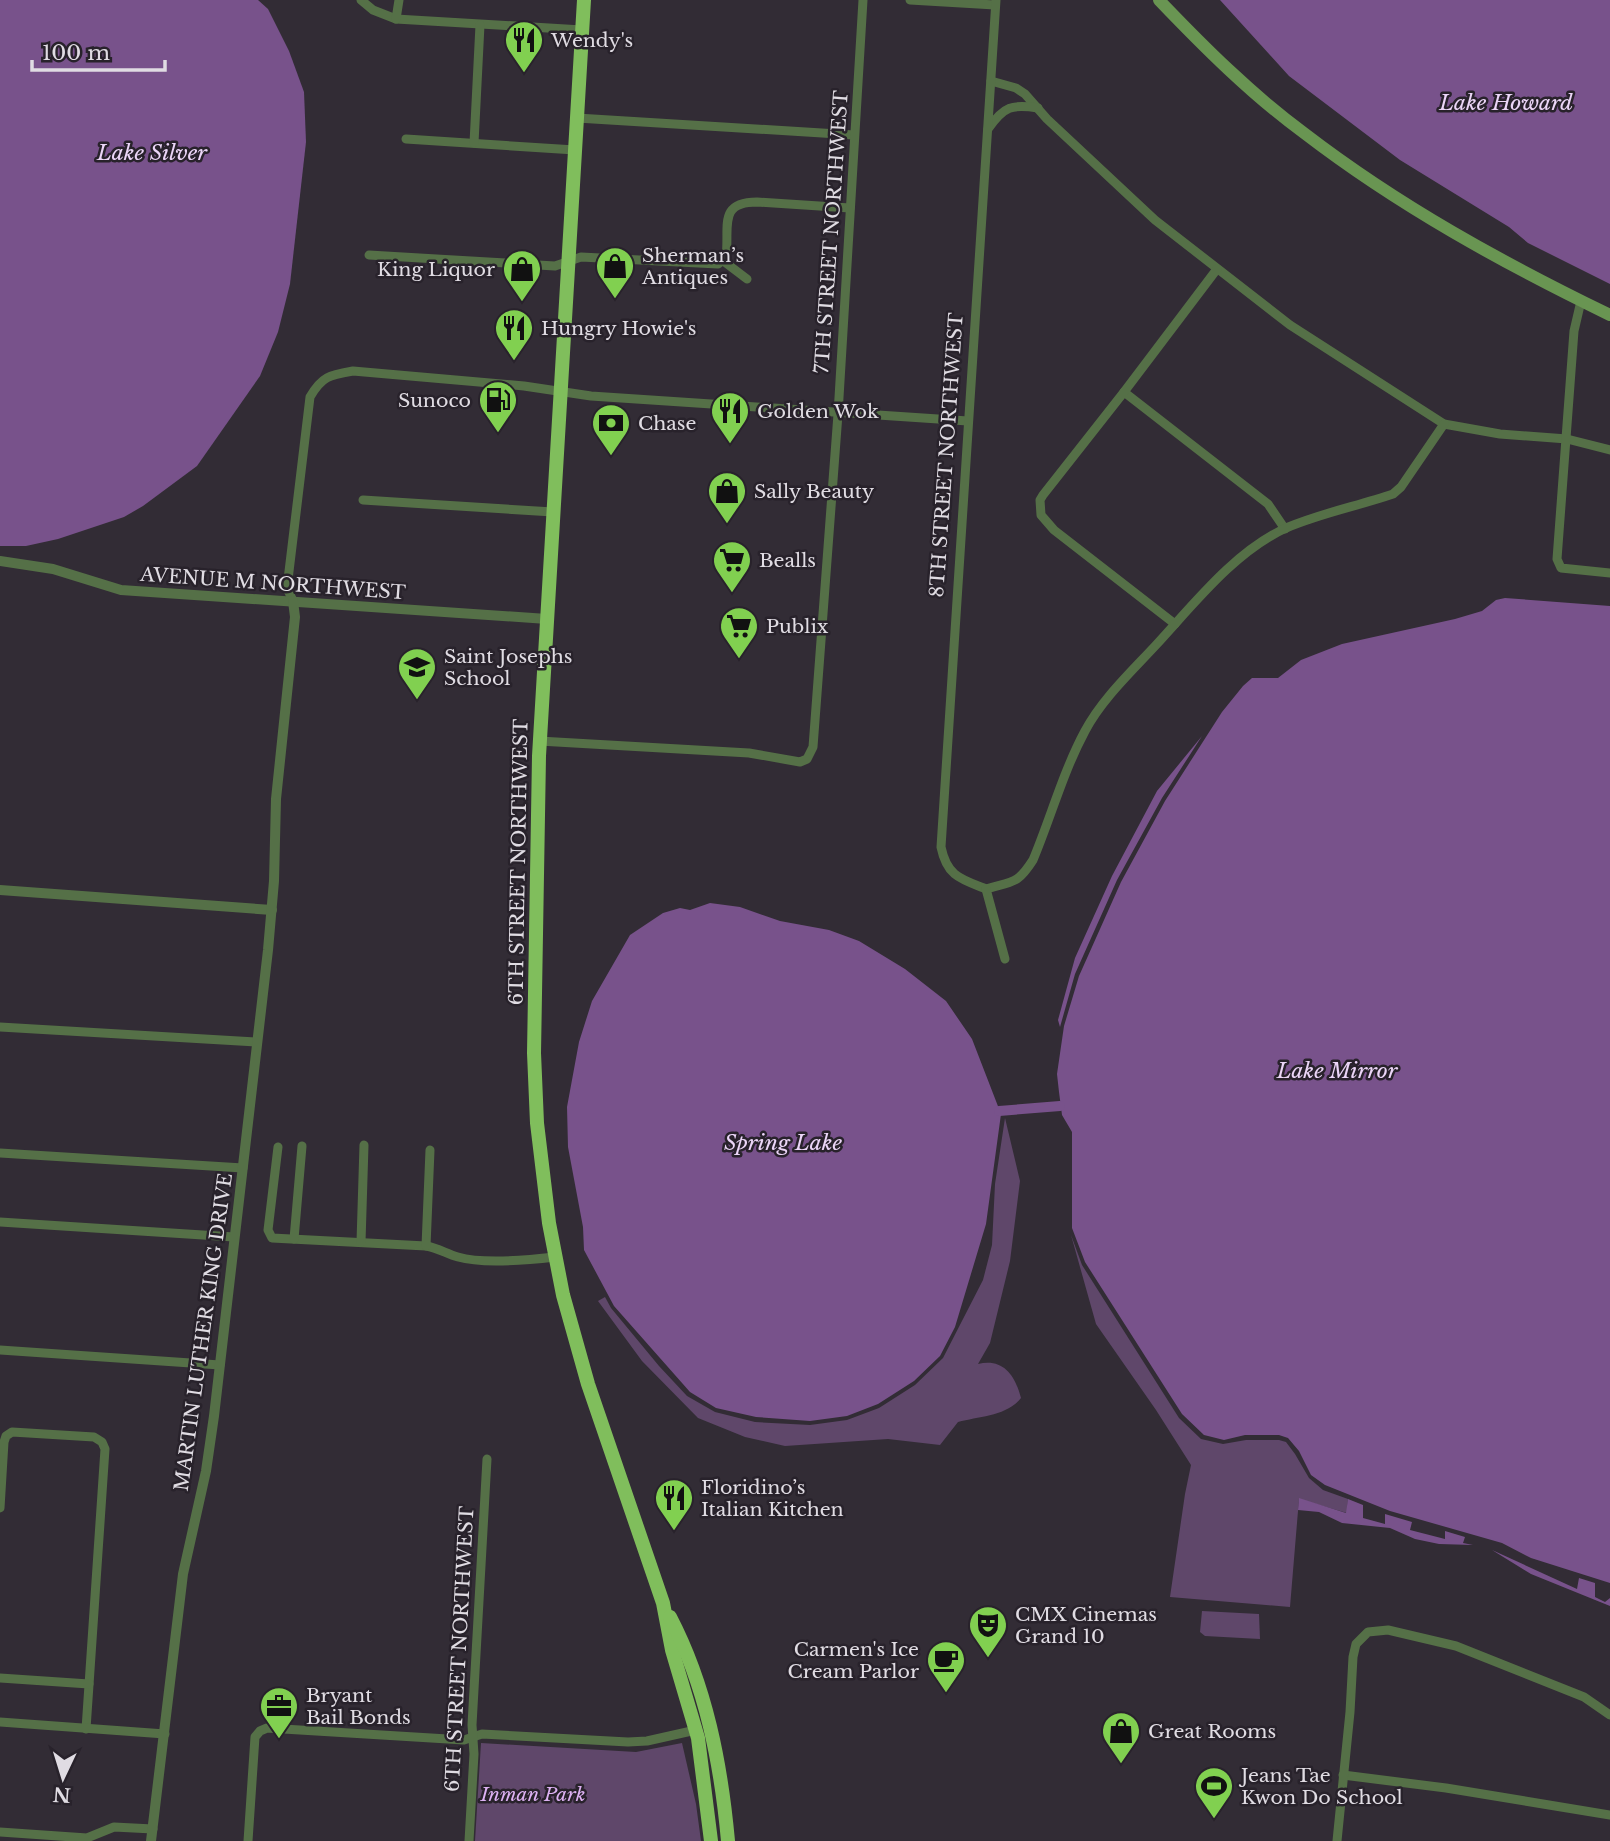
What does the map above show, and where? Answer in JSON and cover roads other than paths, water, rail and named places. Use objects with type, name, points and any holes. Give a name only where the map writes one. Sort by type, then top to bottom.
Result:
[{"type":"highway","name":"6TH STREET NORTHWEST","points":[[584,0],[539,741],[534,1064],[540,1157],[555,1257],[573,1336],[663,1603]]},
{"type":"highway","points":[[663,1603],[672,1650],[715,1796],[725,1807]]},
{"type":"highway","points":[[663,1603],[685,1646],[703,1701],[715,1749],[728,1841]]},
{"type":"highway","points":[[697,1734],[711,1841]]},
{"type":"main road","points":[[1159,0],[1250,89],[1348,166],[1454,234],[1524,273],[1610,315]]},
{"type":"street","points":[[361,0],[373,10],[396,19],[582,30]]},
{"type":"street","points":[[396,19],[399,0]]},
{"type":"street","name":"7TH STREET NORTHWEST","points":[[539,741],[750,753],[793,761],[807,759],[814,740],[838,414],[863,0]]},
{"type":"street","points":[[910,0],[995,3]]},
{"type":"street","name":"8TH STREET NORTHWEST","points":[[986,889],[958,878],[948,868],[941,847],[995,3]]},
{"type":"street","points":[[474,143],[480,25]]},
{"type":"street","points":[[991,81],[1016,88],[1155,220],[1290,325],[1444,424],[1500,434],[1567,439],[1610,450]]},
{"type":"street","points":[[987,130],[1003,110],[1018,105],[1038,108]]},
{"type":"street","points":[[577,118],[854,135]]},
{"type":"street","points":[[406,139],[575,150]]},
{"type":"street","points":[[369,255],[555,266],[581,257],[718,264],[727,251],[728,216],[731,209],[737,205],[757,202],[850,208]]},
{"type":"street","points":[[722,260],[747,279]]},
{"type":"street","points":[[1175,624],[1054,530],[1041,515],[1040,500],[1217,269]]},
{"type":"street","points":[[1581,301],[1574,331],[1557,559],[1561,568],[1568,570],[1610,573]]},
{"type":"street","points":[[293,601],[288,588],[310,397],[316,386],[330,375],[353,371],[524,386],[591,396],[968,421]]},
{"type":"street","points":[[1124,392],[1268,504],[1284,529]]},
{"type":"street","points":[[1005,959],[986,889],[1020,878],[1033,860],[1077,745],[1097,712],[1175,624],[1229,569],[1284,529],[1393,494],[1401,487],[1444,424]]},
{"type":"street","points":[[363,500],[553,512]]},
{"type":"street","name":"AVENUE M NORTHWEST","points":[[0,561],[53,569],[121,590],[547,619]]},
{"type":"street","name":"MARTIN LUTHER KING DRIVE","points":[[151,1841],[183,1574],[207,1461],[243,1168],[272,910],[274,821],[295,617],[293,601]]},
{"type":"street","points":[[0,890],[272,910]]},
{"type":"street","points":[[0,1027],[257,1042]]},
{"type":"street","points":[[361,1242],[364,1145]]},
{"type":"street","points":[[295,1239],[302,1146]]},
{"type":"street","points":[[278,1147],[268,1230],[272,1238],[426,1247],[442,1249],[460,1257],[522,1261],[555,1257]]},
{"type":"street","points":[[426,1247],[430,1150]]},
{"type":"street","points":[[0,1153],[243,1168]]},
{"type":"street","points":[[0,1222],[234,1237]]},
{"type":"street","points":[[0,1350],[220,1365]]},
{"type":"street","points":[[0,1506],[4,1442],[9,1434],[26,1432],[94,1437],[101,1441],[105,1449],[86,1729]]},
{"type":"street","name":"6TH STREET NORTHWEST","points":[[469,1841],[487,1459]]},
{"type":"street","points":[[1337,1841],[1353,1651],[1362,1637],[1374,1630],[1388,1630],[1456,1646],[1584,1697],[1610,1715]]},
{"type":"street","points":[[0,1678],[89,1684]]},
{"type":"street","points":[[0,1723],[165,1734]]},
{"type":"street","points":[[248,1841],[255,1737],[267,1728],[464,1740],[482,1734],[628,1742],[697,1734]]},
{"type":"street","points":[[1343,1775],[1424,1785],[1610,1815]]},
{"type":"street","points":[[0,1832],[11,1837],[87,1838],[114,1827],[153,1829]]},
{"type":"water","name":"Lake Silver","points":[[0,0],[258,0],[268,9],[289,51],[304,92],[306,142],[290,284],[278,332],[260,376],[197,466],[143,506],[124,517],[58,539],[26,546],[0,546]]},
{"type":"water","name":"Lake Howard","points":[[1220,0],[1610,0],[1610,284],[1528,243],[1509,227],[1400,160],[1289,76]]},
{"type":"water","name":"Lake Mirror","points":[[1505,598],[1610,606],[1610,1583],[1531,1558],[1502,1543],[1390,1511],[1325,1485],[1311,1475],[1299,1451],[1288,1438],[1279,1435],[1245,1435],[1224,1440],[1204,1435],[1182,1414],[1085,1262],[1072,1228],[1072,1132],[1062,1115],[1057,1074],[1064,1026],[1079,976],[1121,882],[1165,801],[1222,712],[1252,678],[1278,678],[1301,660],[1342,644],[1455,619],[1482,611],[1496,600]]},
{"type":"water","points":[[1202,736],[1162,798],[1117,880],[1075,974],[1060,1027],[1058,1020],[1075,958],[1112,876],[1157,791]]},
{"type":"water","name":"Spring Lake","points":[[710,903],[740,907],[780,921],[829,930],[859,941],[905,969],[946,1001],[972,1039],[1001,1114],[986,1224],[955,1327],[940,1356],[914,1381],[878,1404],[847,1416],[810,1421],[756,1417],[716,1408],[690,1392],[614,1306],[584,1250],[583,1227],[568,1147],[567,1107],[579,1042],[592,1001],[630,935],[663,913],[680,908],[690,910]]},
{"type":"water","points":[[1299,1498],[1346,1513],[1348,1499],[1363,1505],[1363,1518],[1385,1524],[1385,1514],[1412,1522],[1410,1530],[1445,1539],[1445,1531],[1465,1537],[1463,1543],[1473,1545],[1439,1544],[1415,1539],[1390,1528],[1342,1523],[1319,1512],[1298,1510]]},
{"type":"water","points":[[1492,1550],[1577,1589],[1579,1578],[1595,1583],[1595,1597],[1605,1602],[1610,1598],[1610,1606],[1531,1574]]},
{"type":"waterway","points":[[999,1111],[1060,1106]]},
{"type":"place","name":"Wendy's","points":[[524,74]]},
{"type":"place","name":"Sherman’s Antiques","points":[[615,300]]},
{"type":"place","name":"King Liquor","points":[[522,303]]},
{"type":"place","name":"Hungry Howie's","points":[[514,362]]},
{"type":"place","name":"Sunoco","points":[[498,434]]},
{"type":"place","name":"Golden Wok","points":[[730,445]]},
{"type":"place","name":"Chase","points":[[611,457]]},
{"type":"place","name":"Sally Beauty","points":[[727,525]]},
{"type":"place","name":"Bealls","points":[[732,594]]},
{"type":"place","name":"Publix","points":[[739,660]]},
{"type":"place","name":"Saint Josephs School","points":[[417,701]]},
{"type":"place","name":"Floridino’s Italian Kitchen","points":[[674,1532]]},
{"type":"place","name":"CMX Cinemas Grand 10","points":[[988,1659]]},
{"type":"place","name":"Carmen's Ice Cream Parlor","points":[[946,1694]]},
{"type":"place","name":"Bryant Bail Bonds","points":[[279,1740]]},
{"type":"place","name":"Great Rooms","points":[[1121,1765]]},
{"type":"place","name":"Jeans Tae Kwon Do School","points":[[1214,1820]]},
{"type":"park label","name":"Inman Park","points":[[533,1794]]}]
